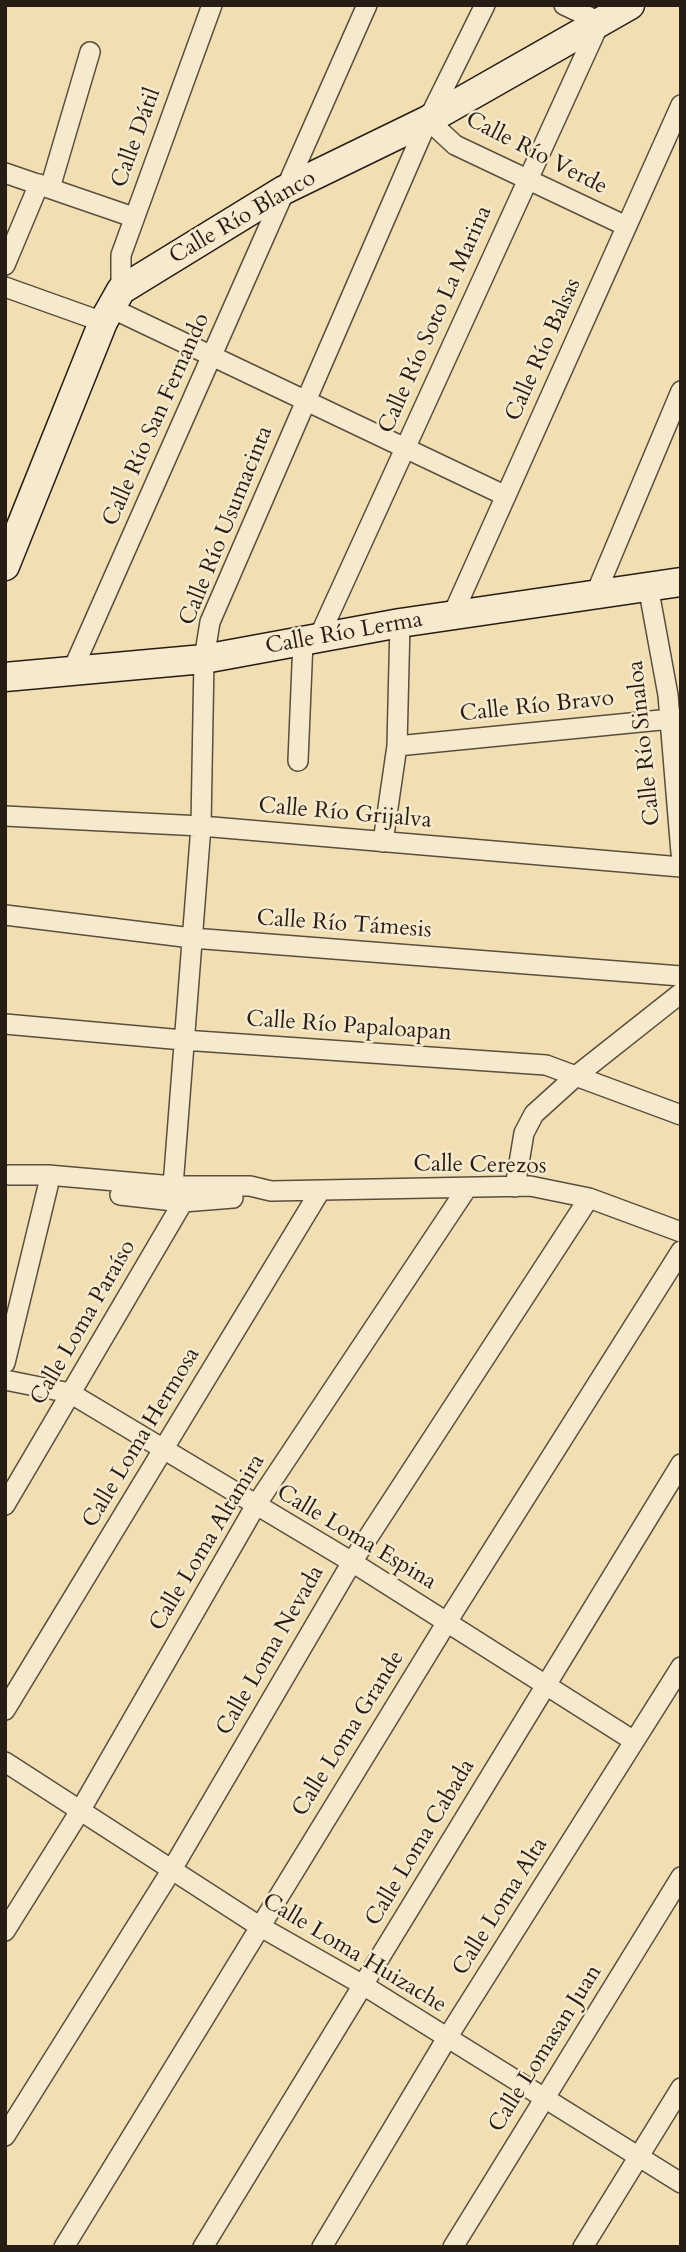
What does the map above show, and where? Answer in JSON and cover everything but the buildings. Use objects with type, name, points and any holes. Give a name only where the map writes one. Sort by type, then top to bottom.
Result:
[{"type":"street","name":"Calle Dátil","points":[[112,306],[121,255],[133,217],[212,5]]},
{"type":"street","name":"Calle Río San Fernando","points":[[73,669],[367,5]]},
{"type":"street","name":"Calle Río Usumacinta","points":[[178,1194],[183,1040],[201,826],[204,659],[210,622],[428,120],[485,5]]},
{"type":"street","points":[[564,5],[603,14]]},
{"type":"street","name":"Calle Río Blanco","points":[[112,306],[284,190],[428,120],[603,14],[630,5]]},
{"type":"street","name":"Calle Río Soto La Marina","points":[[311,640],[405,447],[603,14]]},
{"type":"street","points":[[5,265],[44,186],[90,52]]},
{"type":"street","name":"Calle Río Balsas","points":[[453,616],[681,105]]},
{"type":"street","name":"Calle Río Verde","points":[[428,120],[455,145],[626,226]]},
{"type":"street","points":[[5,173],[133,217]]},
{"type":"street","points":[[5,287],[112,306],[506,496]]},
{"type":"street","points":[[6,564],[112,306]]},
{"type":"street","points":[[596,593],[681,391]]},
{"type":"street","name":"Calle Río Lerma","points":[[5,677],[204,659],[400,623],[681,582]]},
{"type":"street","name":"Calle Río Sinaloa","points":[[648,586],[668,695],[676,718],[681,853]]},
{"type":"street","points":[[383,842],[397,746],[400,623]]},
{"type":"street","points":[[298,761],[311,640]]},
{"type":"street","name":"Calle Río Bravo","points":[[397,746],[676,718]]},
{"type":"street","name":"Calle Río Grijalva","points":[[5,816],[201,826],[681,867]]},
{"type":"street","name":"Calle Río Támesis","points":[[5,915],[191,938],[681,976]]},
{"type":"street","points":[[515,1187],[524,1133],[534,1114],[576,1076],[678,999]]},
{"type":"street","name":"Calle Río Papaloapan","points":[[5,1024],[183,1040],[546,1065],[681,1115]]},
{"type":"street","name":"Calle Cerezos","points":[[7,1175],[48,1175],[178,1194]]},
{"type":"street","name":"Calle Cerezos","points":[[7,1175],[48,1186],[178,1194],[250,1186],[271,1191],[530,1186],[589,1198],[681,1232]]},
{"type":"street","points":[[5,1363],[48,1186]]},
{"type":"street","name":"Calle Loma Altamira","points":[[5,1931],[80,1811],[256,1505],[467,1188]]},
{"type":"street","name":"Calle Loma Hermosa","points":[[5,1710],[320,1191]]},
{"type":"street","name":"Calle Loma Paraíso","points":[[5,1505],[71,1393],[178,1194]]},
{"type":"street","name":"Calle Loma Nevada","points":[[5,2136],[171,1871],[352,1562],[589,1198]]},
{"type":"street","name":"Calle Loma Grande","points":[[64,2247],[447,1622],[681,1251]]},
{"type":"street","name":"Calle Loma Espina","points":[[5,1380],[71,1393],[352,1562],[635,1741]]},
{"type":"street","name":"Calle Loma Cabada","points":[[203,2247],[681,1464]]},
{"type":"street","name":"Calle Loma Alta","points":[[322,2247],[447,2038],[681,1667]]},
{"type":"street","name":"Calle Loma Huizache","points":[[5,1762],[259,1926],[363,1985],[681,2183]]},
{"type":"street","name":"Calle Lomasan Juan","points":[[453,2247],[681,1877]]},
{"type":"street","points":[[583,2247],[681,2088]]}]
